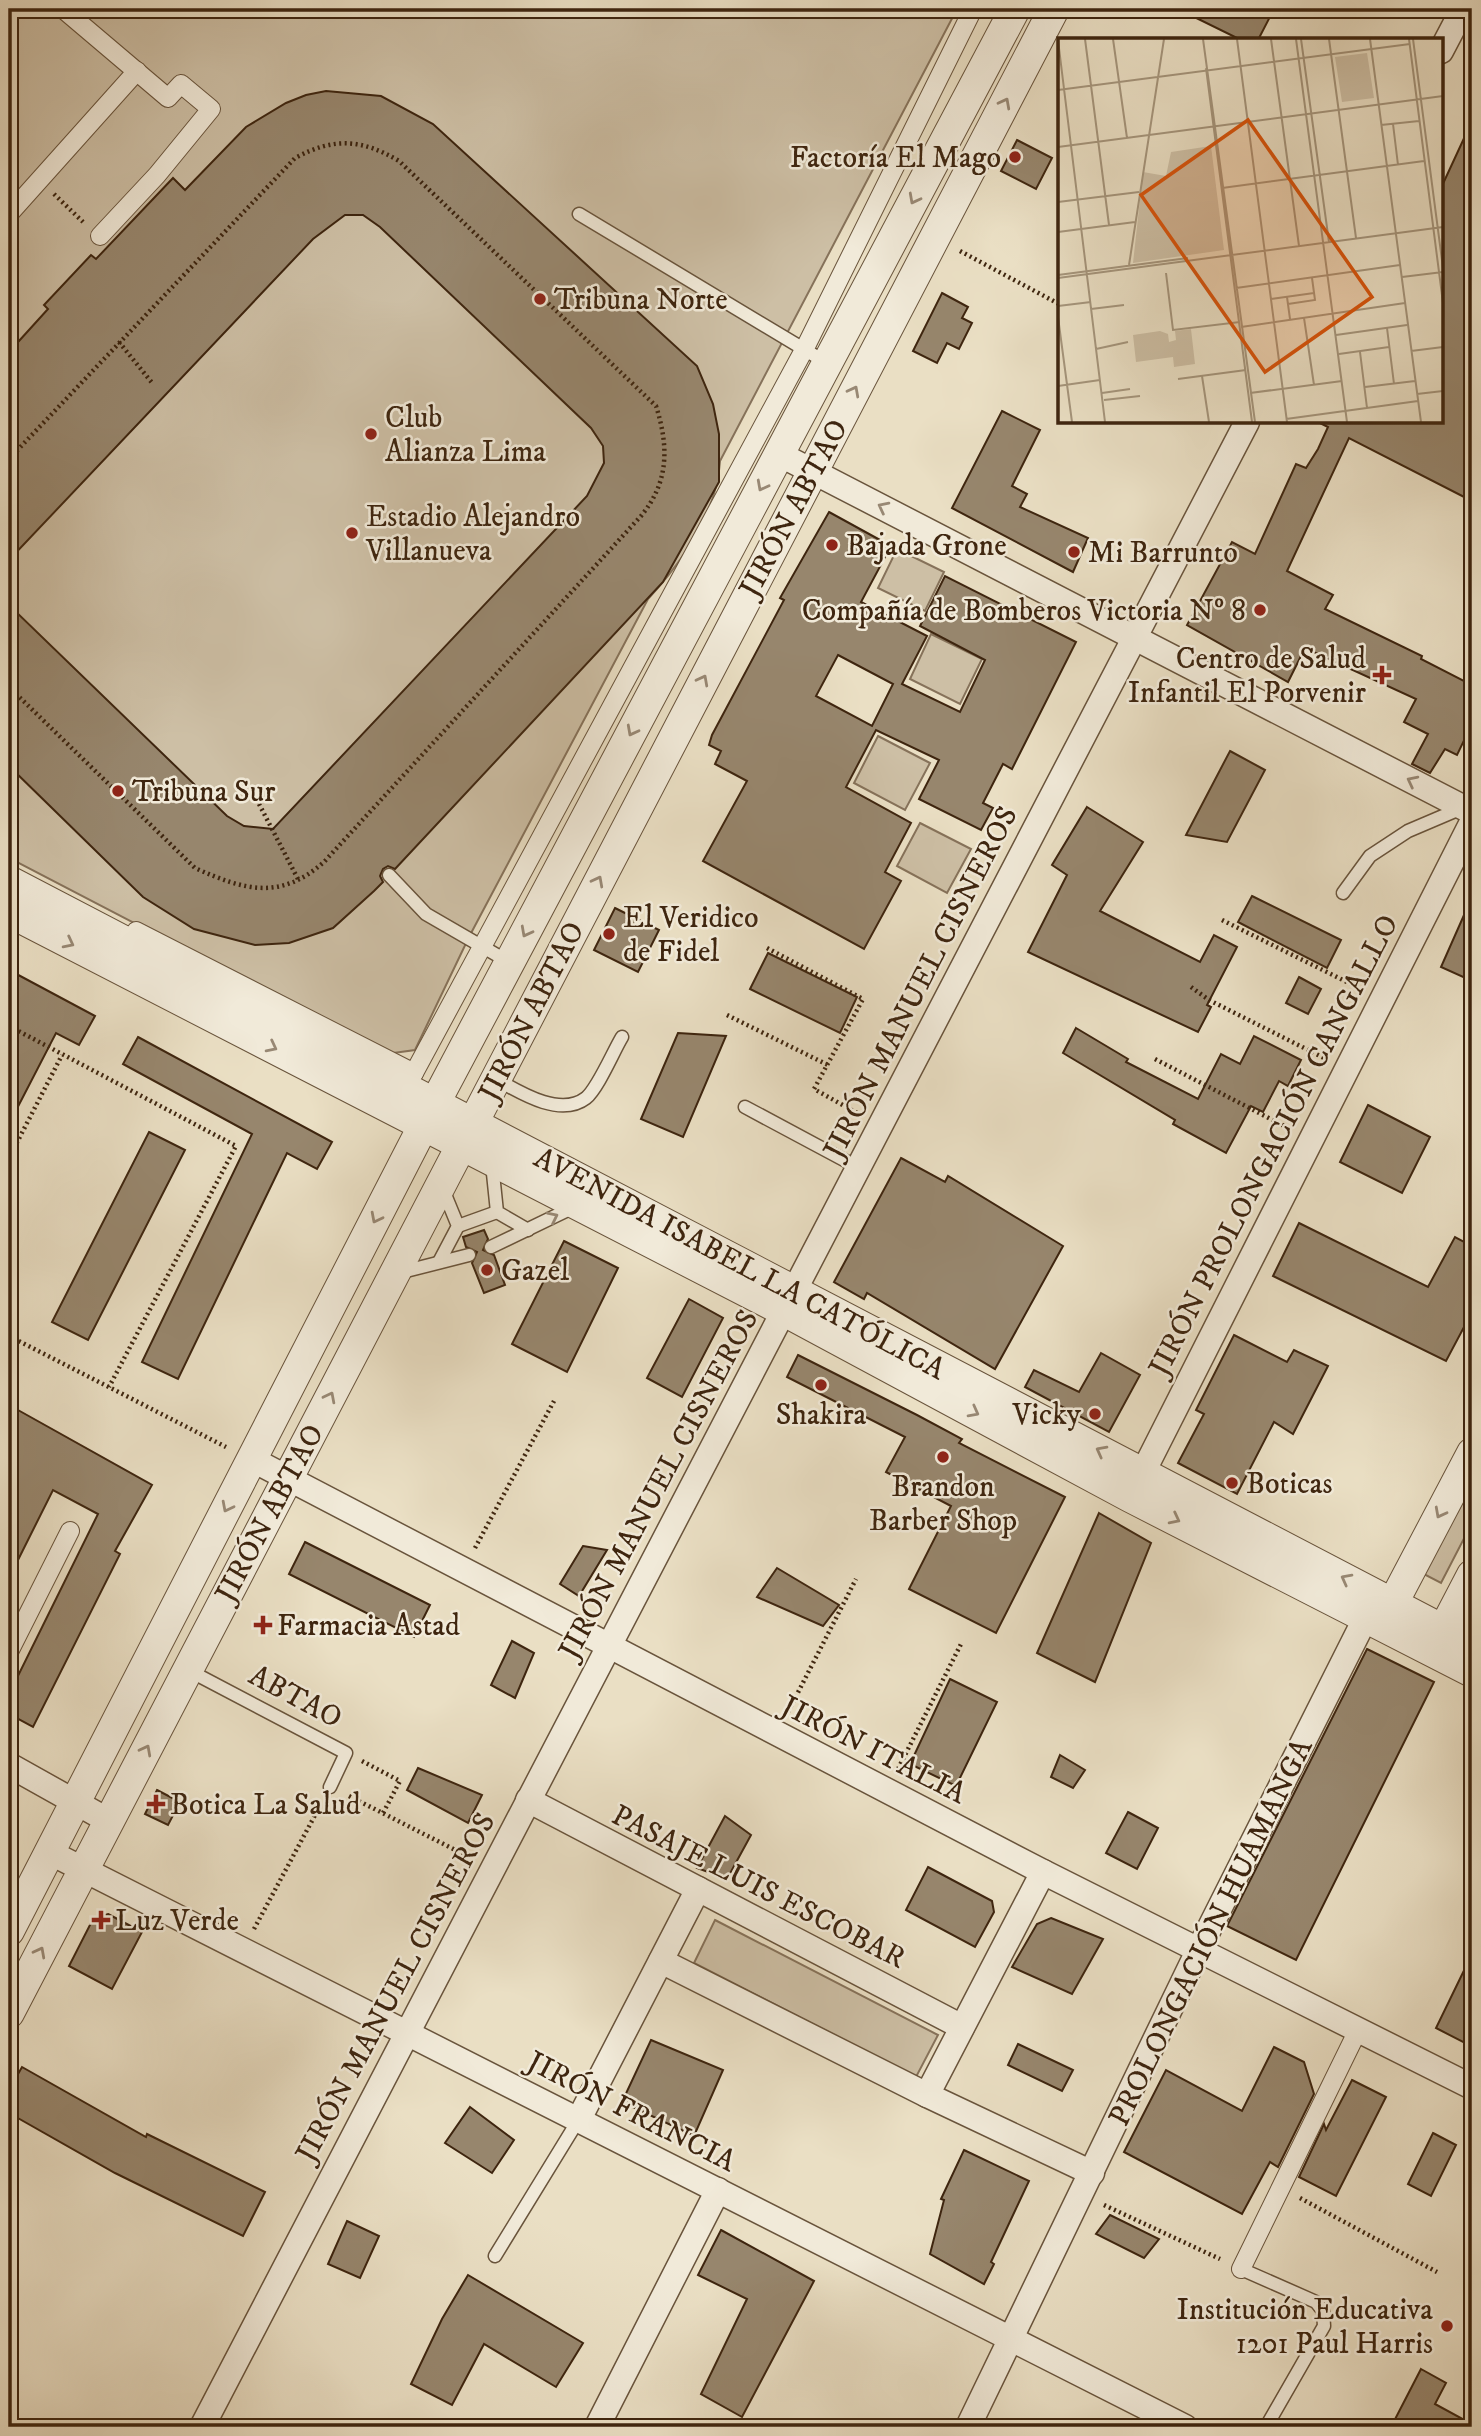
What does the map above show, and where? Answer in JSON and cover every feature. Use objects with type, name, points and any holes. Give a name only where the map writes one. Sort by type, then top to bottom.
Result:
[{"type":"street","points":[[63,9],[169,98],[181,84],[211,108],[157,175],[100,236]]},
{"type":"street","points":[[9,866],[410,1080],[482,947],[816,356],[973,9]]},
{"type":"street","name":"JIRÓN ABTAO","points":[[9,1931],[429,1114],[779,454],[816,356],[1015,9]]},
{"type":"street","name":"JIRÓN ABTAO","points":[[9,2012],[1054,9]]},
{"type":"street","points":[[1442,49],[1463,12]]},
{"type":"street","points":[[9,215],[136,71]]},
{"type":"street","name":"JIRÓN MANUEL CISNEROS","points":[[202,2427],[1246,424]]},
{"type":"street","points":[[779,454],[1135,637],[1469,814]]},
{"type":"street","name":"JIRÓN PROLONGACIÓN CANGALLO","points":[[1137,1485],[1382,1000],[1469,814]]},
{"type":"street","name":"AVENIDA ISABEL LA CATÓLICA","points":[[9,881],[410,1080],[429,1114]]},
{"type":"street","name":"AVENIDA ISABEL LA CATÓLICA","points":[[9,912],[429,1114],[790,1301],[1137,1485],[1366,1617],[1438,1641],[1472,1645]]},
{"type":"street","name":"AVENIDA ISABEL LA CATÓLICA","points":[[467,1134],[491,1160],[578,1205],[790,1301]]},
{"type":"street","points":[[1366,1617],[1393,1603],[1472,1453]]},
{"type":"street","name":"JIRÓN ITALIA","points":[[251,1459],[1043,1872],[1472,2087]]},
{"type":"street","name":"AVENIDA ISABEL LA CATÓLICA","points":[[1137,1485],[1393,1603],[1472,1672]]},
{"type":"street","points":[[9,1651],[70,1531]]},
{"type":"street","points":[[1438,1641],[1472,1575]]},
{"type":"street","name":"PROLONGACIÓN HUAMANGA","points":[[968,2427],[1198,1951],[1366,1617]]},
{"type":"street","points":[[9,1765],[109,1821]]},
{"type":"street","name":"PASAJE LUIS ESCOBAR","points":[[527,1800],[962,2027]]},
{"type":"street","name":"JIRÓN FRANCIA","points":[[49,1852],[1185,2427]]},
{"type":"street","points":[[927,2095],[1043,1872]]},
{"type":"street","points":[[579,2119],[698,1889]]},
{"type":"street","points":[[661,1961],[927,2095],[1087,2184]]},
{"type":"street","points":[[1241,2269],[1358,2030]]},
{"type":"street","points":[[597,2427],[718,2190]]},
{"type":"lane","points":[[579,214],[816,356]]},
{"type":"lane","points":[[1343,894],[1370,856],[1408,831],[1469,814]]},
{"type":"lane","points":[[389,875],[426,914],[510,962]]},
{"type":"lane","points":[[495,1078],[547,1102],[574,1104],[588,1097],[622,1037]]},
{"type":"lane","points":[[745,1107],[859,1168]]},
{"type":"lane","points":[[491,1160],[497,1212]]},
{"type":"lane","points":[[440,1185],[458,1226]]},
{"type":"lane","points":[[491,1247],[578,1205]]},
{"type":"lane","points":[[439,1262],[458,1226],[497,1212],[528,1230]]},
{"type":"lane","points":[[394,1274],[469,1255]]},
{"type":"lane","name":"ABTAO","points":[[188,1670],[346,1753],[330,1787]]},
{"type":"lane","points":[[495,2256],[579,2119]]},
{"type":"lane","points":[[1241,2269],[1316,2302],[1323,2311],[1324,2326],[1266,2427]]},
{"type":"path","points":[[9,459],[295,158],[312,149],[345,142],[375,146],[399,161],[656,406],[663,429],[664,466],[657,497],[324,862],[289,886],[257,889],[227,883],[195,868],[9,687]]},
{"type":"path","points":[[44,176],[56,197],[100,236]]},
{"type":"path","points":[[934,238],[1058,303]]},
{"type":"path","points":[[119,342],[153,384]]},
{"type":"path","points":[[259,804],[299,881]]},
{"type":"path","points":[[1222,919],[1382,1000]]},
{"type":"path","points":[[767,948],[863,999],[814,1089],[880,1126]]},
{"type":"path","points":[[1191,987],[1209,1000],[1347,1070]]},
{"type":"path","points":[[727,1015],[828,1065]]},
{"type":"path","points":[[9,1026],[236,1146],[108,1387]]},
{"type":"path","points":[[9,1158],[62,1055]]},
{"type":"path","points":[[1155,1059],[1311,1140]]},
{"type":"path","points":[[9,1336],[251,1459]]},
{"type":"path","points":[[463,1570],[554,1401]]},
{"type":"path","points":[[777,1733],[856,1579]]},
{"type":"path","points":[[887,1791],[961,1644]]},
{"type":"path","points":[[346,1753],[400,1781],[383,1813]]},
{"type":"path","points":[[243,1948],[330,1787],[494,1870]]},
{"type":"path","points":[[1087,2184],[1241,2269]]},
{"type":"path","points":[[1281,2188],[1437,2272]]},
{"type":"shaded area","name":"Estadio Alejandro Villanueva","points":[[9,9],[957,9],[720,461],[712,499],[696,535],[674,569],[648,599],[469,937],[415,1050],[386,1054],[9,858]]},
{"type":"shaded area","points":[[897,549],[944,572],[925,611],[878,588]]},
{"type":"shaded area","points":[[931,634],[982,659],[960,704],[910,679]]},
{"type":"shaded area","points":[[878,736],[930,763],[905,810],[854,783]]},
{"type":"shaded area","points":[[920,823],[971,849],[947,893],[897,866]]},
{"type":"shaded area","points":[[1472,1467],[1472,1523],[1441,1583],[1418,1571]]},
{"type":"shaded area","points":[[715,1920],[938,2035],[916,2077],[694,1963]]},
{"type":"building","points":[[1178,9],[1274,9],[1259,38],[1237,38]]},
{"type":"building","name":"Estadio Alejandro Villanueva","points":[[326,91],[381,96],[433,124],[697,366],[713,404],[719,434],[719,482],[663,582],[395,869],[388,866],[383,869],[380,876],[383,882],[374,891],[333,928],[289,943],[255,945],[194,929],[143,897],[9,766],[9,605],[227,816],[244,826],[273,829],[587,496],[604,463],[603,446],[591,428],[380,227],[363,215],[345,215],[313,239],[9,560],[9,352],[48,309],[44,305],[91,255],[96,259],[173,178],[185,190],[246,127],[286,103]]},
{"type":"building","points":[[1472,121],[1472,501],[1349,438],[1287,571],[1333,595],[1325,609],[1422,656],[1421,659],[1472,685],[1472,724],[1457,755],[1445,749],[1430,773],[1412,764],[1428,734],[1404,722],[1416,699],[1305,648],[1288,682],[1187,625],[1232,542],[1255,554],[1296,464],[1306,468],[1318,449],[1328,427],[1322,424],[1442,424],[1442,186]]},
{"type":"building","points":[[1017,140],[1052,158],[1036,189],[1001,171]]},
{"type":"building","points":[[942,293],[968,307],[962,318],[972,323],[959,349],[947,343],[937,363],[913,351]]},
{"type":"building","points":[[1002,411],[1040,430],[1012,486],[1027,494],[1020,507],[1088,538],[1073,572],[952,508]]},
{"type":"building","points":[[829,512],[891,546],[861,602],[927,636],[902,684],[960,712],[985,660],[920,626],[945,576],[1076,642],[1012,769],[1003,764],[983,803],[993,808],[981,830],[919,799],[939,760],[876,730],[846,787],[911,823],[885,872],[901,881],[864,949],[703,861],[747,781],[715,764],[721,751],[709,745],[784,600],[780,598]],"holes":[[[838,655],[893,684],[872,726],[816,696]]]},
{"type":"building","points":[[1230,751],[1265,770],[1227,842],[1186,835]]},
{"type":"building","points":[[1087,807],[1143,842],[1100,911],[1200,962],[1214,935],[1237,947],[1207,1005],[1211,1007],[1198,1032],[1028,952],[1067,875],[1052,865]]},
{"type":"building","points":[[1252,896],[1341,940],[1327,968],[1238,922]]},
{"type":"building","points":[[1472,897],[1472,981],[1441,967]]},
{"type":"building","points":[[615,908],[659,930],[638,972],[594,950]]},
{"type":"building","points":[[768,953],[857,997],[840,1033],[750,989]]},
{"type":"building","points":[[9,970],[95,1016],[79,1045],[56,1033],[9,1124]]},
{"type":"building","points":[[1299,977],[1321,989],[1308,1014],[1286,1003]]},
{"type":"building","points":[[1076,1028],[1128,1059],[1126,1062],[1198,1099],[1221,1054],[1240,1064],[1254,1036],[1301,1060],[1288,1086],[1279,1081],[1263,1112],[1251,1106],[1226,1153],[1173,1124],[1175,1120],[1063,1053]]},
{"type":"building","points":[[678,1033],[726,1036],[683,1137],[641,1119]]},
{"type":"building","points":[[138,1037],[332,1142],[317,1169],[287,1153],[178,1379],[142,1362],[252,1134],[123,1064]]},
{"type":"building","points":[[1368,1105],[1430,1137],[1402,1193],[1340,1162]]},
{"type":"building","points":[[149,1132],[185,1150],[88,1340],[52,1322]]},
{"type":"building","points":[[901,1158],[945,1182],[948,1176],[1063,1246],[995,1369],[867,1293],[864,1299],[834,1282]]},
{"type":"building","points":[[1299,1223],[1428,1287],[1455,1237],[1472,1246],[1472,1312],[1446,1361],[1273,1276]]},
{"type":"building","name":"Gazel","points":[[484,1230],[488,1239],[483,1250],[494,1255],[505,1285],[484,1293],[472,1263],[477,1252],[466,1247],[463,1237]]},
{"type":"building","points":[[564,1241],[618,1268],[567,1372],[512,1344]]},
{"type":"building","points":[[689,1299],[723,1318],[682,1397],[647,1378]]},
{"type":"building","points":[[1234,1335],[1287,1362],[1294,1350],[1328,1366],[1293,1434],[1274,1422],[1237,1494],[1178,1463],[1204,1414],[1196,1410]]},
{"type":"building","points":[[1101,1353],[1140,1375],[1109,1432],[1025,1387],[1034,1370],[1079,1392]]},
{"type":"building","points":[[798,1355],[917,1415],[962,1439],[959,1443],[1065,1497],[996,1633],[909,1589],[951,1506],[886,1472],[905,1437],[787,1377]]},
{"type":"building","points":[[9,1405],[152,1485],[115,1551],[120,1554],[33,1727],[9,1714],[9,1694],[98,1514],[53,1490],[9,1578]]},
{"type":"building","points":[[1099,1513],[1151,1543],[1095,1682],[1037,1653]]},
{"type":"building","points":[[305,1542],[430,1605],[414,1637],[289,1574]]},
{"type":"building","points":[[583,1546],[607,1550],[579,1596],[560,1584]]},
{"type":"building","points":[[777,1568],[839,1605],[823,1626],[757,1597]]},
{"type":"building","points":[[512,1641],[534,1653],[515,1698],[491,1685]]},
{"type":"building","points":[[1367,1649],[1434,1682],[1296,1960],[1227,1926]]},
{"type":"building","points":[[950,1679],[997,1702],[956,1786],[910,1764]]},
{"type":"building","points":[[1060,1755],[1085,1770],[1073,1788],[1051,1777]]},
{"type":"building","points":[[418,1768],[482,1795],[468,1823],[407,1790]]},
{"type":"building","points":[[157,1790],[180,1802],[168,1825],[145,1814]]},
{"type":"building","points":[[1128,1812],[1158,1828],[1137,1869],[1106,1853]]},
{"type":"building","points":[[725,1816],[751,1835],[727,1879],[697,1868]]},
{"type":"building","points":[[928,1867],[992,1901],[994,1912],[975,1947],[906,1910]]},
{"type":"building","points":[[108,1914],[142,1932],[112,1989],[69,1966],[93,1919]]},
{"type":"building","points":[[1051,1918],[1103,1939],[1072,1994],[1012,1967],[1037,1924]]},
{"type":"building","points":[[1472,1954],[1472,2030],[1465,2043],[1436,2028]]},
{"type":"building","points":[[651,2040],[723,2070],[694,2136],[622,2102]]},
{"type":"building","points":[[1018,2044],[1073,2070],[1062,2091],[1008,2065]]},
{"type":"building","points":[[1274,2047],[1304,2062],[1314,2094],[1278,2167],[1270,2162],[1242,2214],[1124,2152],[1166,2070],[1242,2111]]},
{"type":"building","points":[[22,2067],[146,2137],[147,2134],[265,2192],[243,2236],[115,2173],[9,2113],[9,2090]]},
{"type":"building","points":[[1352,2080],[1386,2097],[1336,2196],[1299,2177],[1324,2124],[1326,2130]]},
{"type":"building","points":[[470,2107],[514,2140],[492,2173],[445,2143]]},
{"type":"building","points":[[1433,2133],[1456,2145],[1431,2196],[1408,2184]]},
{"type":"building","points":[[964,2150],[1029,2181],[991,2262],[994,2264],[984,2284],[930,2254],[944,2200],[941,2199]]},
{"type":"building","points":[[1110,2215],[1159,2239],[1144,2258],[1096,2234]]},
{"type":"building","points":[[347,2221],[379,2236],[360,2278],[328,2264]]},
{"type":"building","points":[[721,2230],[814,2281],[742,2417],[701,2394],[747,2299],[698,2275]]},
{"type":"building","points":[[468,2275],[583,2343],[556,2387],[484,2344],[452,2405],[411,2384],[442,2319]]},
{"type":"building","points":[[1421,2369],[1446,2383],[1435,2404],[1472,2424],[1472,2427],[1391,2427]]},
{"type":"place","name":"Factoría El Mago","points":[[1015,157]]},
{"type":"place","name":"Tribuna Norte","points":[[540,299]]},
{"type":"place","name":"Club Alianza Lima","points":[[371,434]]},
{"type":"place","name":"Estadio Alejandro Villanueva","points":[[352,533]]},
{"type":"place","name":"Bajada Grone","points":[[832,545]]},
{"type":"place","name":"Mi Barrunto","points":[[1074,552]]},
{"type":"place","name":"Compañía de Bomberos Victoria Nº 8","points":[[1260,610]]},
{"type":"place","name":"Centro de Salud Infantil El Porvenir","points":[[1382,675]]},
{"type":"place","name":"Tribuna Sur","points":[[118,791]]},
{"type":"place","name":"El Veridico de Fidel","points":[[609,934]]},
{"type":"place","name":"Gazel","points":[[487,1270]]},
{"type":"place","name":"Shakira","points":[[821,1385]]},
{"type":"place","name":"Vicky","points":[[1095,1414]]},
{"type":"place","name":"Brandon Barber Shop","points":[[943,1457]]},
{"type":"place","name":"Boticas","points":[[1232,1483]]},
{"type":"place","name":"Farmacia Astad","points":[[263,1625]]},
{"type":"place","name":"Botica La Salud","points":[[156,1804]]},
{"type":"place","name":"Luz Verde","points":[[101,1920]]},
{"type":"place","name":"Institución Educativa 1201 Paul Harris","points":[[1447,2326]]}]
